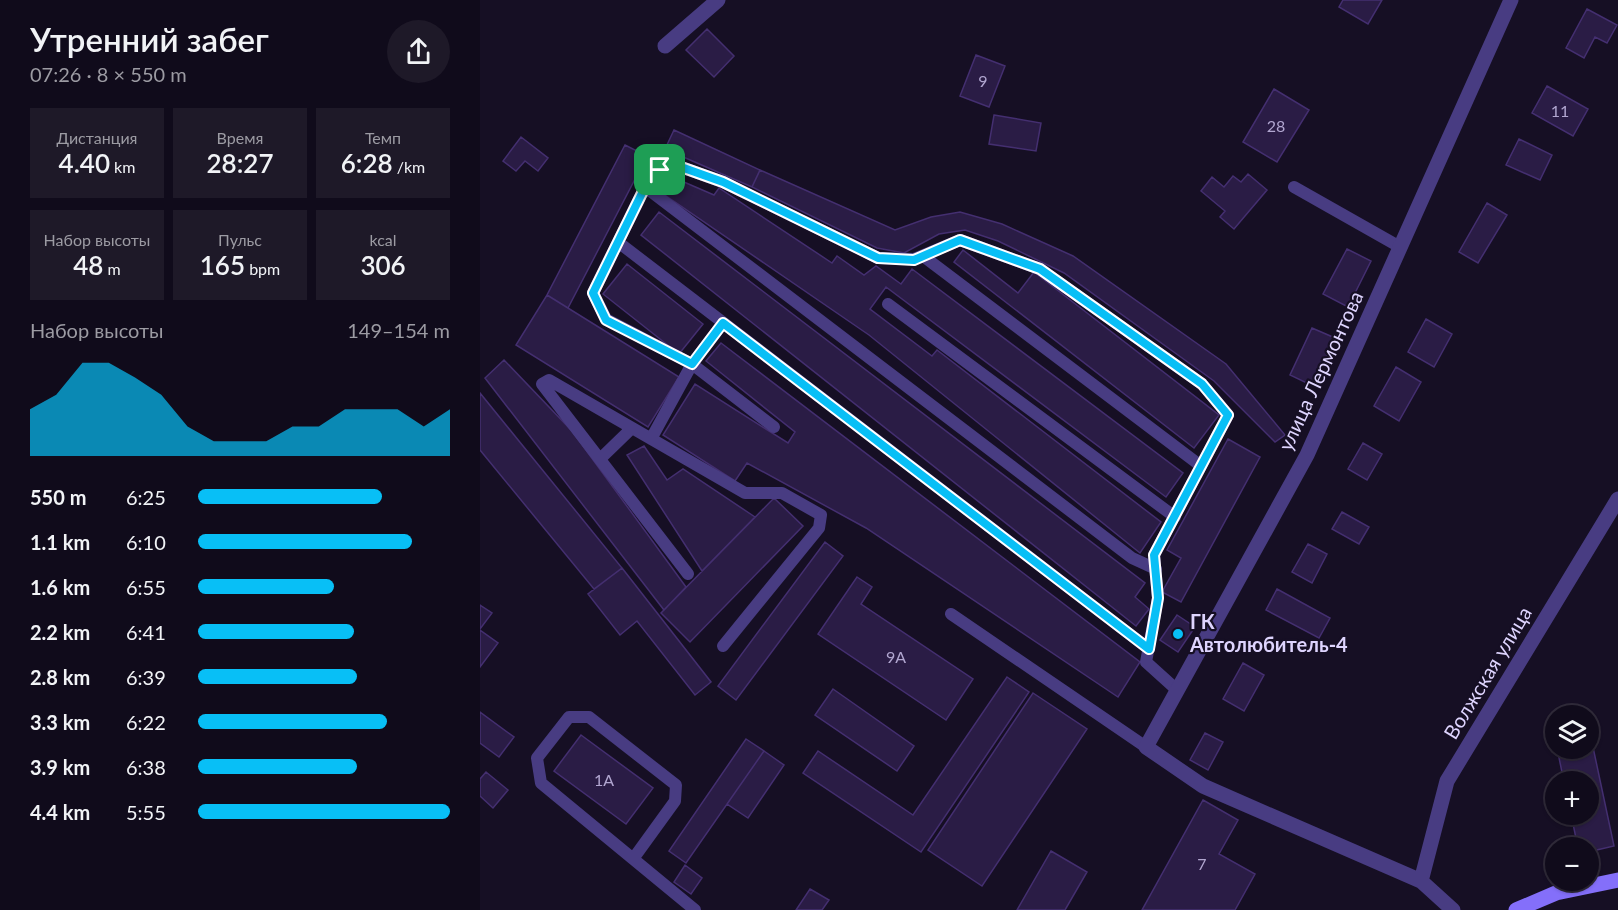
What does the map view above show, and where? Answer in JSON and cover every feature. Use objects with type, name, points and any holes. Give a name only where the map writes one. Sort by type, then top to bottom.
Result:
[{"type":"main road","points":[[1516,910],[1556,893],[1618,880]]},
{"type":"street","points":[[665,46],[717,0]]},
{"type":"street","name":"улица Лермонтова","points":[[1146,747],[1306,455],[1511,0]]},
{"type":"street","name":"Волжская улица","points":[[1421,881],[1447,781],[1618,499]]},
{"type":"street","points":[[1146,747],[1203,786],[1421,881],[1454,910]]},
{"type":"lane","points":[[774,427],[692,364],[606,320],[593,293],[647,183],[660,170],[681,167],[723,182],[878,258],[914,260],[960,240],[1040,269],[1202,384],[1228,415],[1154,555],[1158,598],[1146,662],[1177,690]]},
{"type":"lane","points":[[645,187],[1132,558],[1156,569]]},
{"type":"lane","points":[[1294,187],[1400,247]]},
{"type":"lane","points":[[618,242],[1149,649]]},
{"type":"lane","points":[[923,256],[1201,466]]},
{"type":"lane","points":[[888,304],[1174,516]]},
{"type":"lane","points":[[651,439],[692,364],[723,323]]},
{"type":"lane","points":[[688,574],[542,384],[549,380],[745,494],[782,493],[820,515],[819,528],[723,646]]},
{"type":"lane","points":[[600,459],[632,428]]},
{"type":"lane","points":[[951,614],[1146,747]]},
{"type":"lane","points":[[633,859],[675,801],[676,785],[589,717],[569,717],[537,758],[541,783],[633,859],[695,910]]},
{"type":"building","points":[[1343,0],[1382,0],[1368,24],[1339,7]]},
{"type":"building","points":[[1587,9],[1617,25],[1607,43],[1595,37],[1584,58],[1566,48]]},
{"type":"building","points":[[707,29],[734,56],[714,77],[686,50]]},
{"type":"building","points":[[976,55],[1005,66],[989,107],[960,96]]},
{"type":"building","points":[[1547,86],[1588,109],[1573,136],[1532,113]]},
{"type":"building","points":[[1274,89],[1309,110],[1277,162],[1243,142]]},
{"type":"building","points":[[994,115],[1041,123],[1036,151],[989,144]]},
{"type":"building","points":[[674,130],[760,170],[752,187],[665,149]]},
{"type":"building","points":[[521,137],[548,158],[538,171],[525,161],[516,171],[503,161]]},
{"type":"building","points":[[1519,139],[1552,155],[1540,180],[1506,165]]},
{"type":"building","points":[[625,145],[647,156],[568,308],[547,295]]},
{"type":"building","points":[[760,170],[895,230],[931,217],[960,212],[1002,224],[1073,256],[1226,364],[1285,435],[1275,442],[1214,381],[1064,273],[998,241],[965,230],[939,234],[904,253],[877,248],[752,187]]},
{"type":"building","points":[[1248,174],[1267,190],[1234,229],[1220,217],[1225,211],[1201,191],[1212,177],[1224,187],[1233,176],[1241,182]]},
{"type":"building","points":[[670,176],[714,195],[719,188],[832,263],[837,256],[864,275],[876,266],[901,284],[912,269],[1183,473],[1166,497],[886,287],[870,309],[932,356],[937,350],[1161,522],[1140,553],[869,335],[659,191]]},
{"type":"building","points":[[1487,203],[1507,215],[1478,263],[1459,252]]},
{"type":"building","points":[[659,212],[1145,583],[1135,597],[1149,609],[1136,626],[641,235]]},
{"type":"building","points":[[1347,249],[1371,261],[1348,307],[1323,294]]},
{"type":"building","points":[[963,250],[1018,293],[1034,272],[1219,415],[1194,448],[954,262]]},
{"type":"building","points":[[627,264],[703,324],[679,354],[603,294]]},
{"type":"building","points":[[547,295],[679,377],[648,427],[516,345]]},
{"type":"building","points":[[1426,319],[1452,334],[1434,367],[1408,352]]},
{"type":"building","points":[[1312,328],[1335,338],[1313,386],[1290,375]]},
{"type":"building","points":[[721,343],[1140,662],[1118,697],[866,528],[747,463],[735,481],[663,435],[695,384],[788,443],[795,432],[706,361]]},
{"type":"building","points":[[504,360],[572,431],[686,587],[664,610],[485,378]]},
{"type":"building","points":[[1396,367],[1421,382],[1399,421],[1374,406]]},
{"type":"building","points":[[480,393],[622,568],[594,589],[480,450]]},
{"type":"building","points":[[1228,439],[1260,457],[1181,602],[1162,592],[1181,558],[1167,550]]},
{"type":"building","points":[[1363,443],[1382,454],[1367,480],[1348,469]]},
{"type":"building","points":[[644,446],[667,480],[683,469],[755,517],[702,571],[627,455]]},
{"type":"building","points":[[774,498],[803,526],[690,642],[661,613]]},
{"type":"building","points":[[1342,512],[1369,527],[1359,544],[1332,529]]},
{"type":"building","points":[[825,542],[843,556],[736,700],[718,686]]},
{"type":"building","points":[[1308,544],[1327,554],[1312,583],[1292,572]]},
{"type":"building","points":[[622,568],[711,682],[695,695],[637,621],[620,635],[588,594]]},
{"type":"building","points":[[857,577],[872,587],[861,604],[973,679],[946,720],[818,634]]},
{"type":"building","points":[[1277,589],[1330,618],[1319,638],[1266,610]]},
{"type":"building","points":[[480,605],[492,613],[480,629]]},
{"type":"building","name":"ГК Автолюбитель-4","points":[[1177,615],[1195,627],[1178,652],[1160,640]]},
{"type":"building","points":[[480,630],[498,643],[480,667]]},
{"type":"building","points":[[1243,663],[1264,675],[1244,711],[1223,699]]},
{"type":"building","points":[[1007,677],[1029,692],[921,852],[803,773],[818,751],[913,815]]},
{"type":"building","points":[[833,689],[914,746],[897,771],[815,715]]},
{"type":"building","points":[[1033,693],[1087,729],[982,886],[928,850]]},
{"type":"building","points":[[480,712],[514,737],[499,757],[480,743]]},
{"type":"building","points":[[1205,733],[1223,742],[1208,770],[1190,760]]},
{"type":"building","points":[[581,735],[653,788],[626,824],[554,771]]},
{"type":"building","points":[[746,739],[764,751],[686,863],[669,851]]},
{"type":"building","points":[[764,751],[784,765],[748,818],[727,804]]},
{"type":"building","points":[[1559,759],[1596,759],[1598,771],[1562,771]]},
{"type":"building","points":[[486,772],[508,790],[493,808],[480,796],[480,779]]},
{"type":"building","points":[[1599,775],[1614,846],[1599,849],[1599,837],[1576,837],[1573,825],[1599,825]]},
{"type":"building","points":[[1203,800],[1238,820],[1219,854],[1255,874],[1235,910],[1142,910]]},
{"type":"building","points":[[1051,851],[1087,872],[1065,910],[1017,910]]},
{"type":"building","points":[[685,865],[702,878],[691,894],[674,882]]},
{"type":"building","points":[[810,889],[829,900],[822,910],[796,910]]},
{"type":"place","name":"ГК Автолюбитель-4","points":[[1178,634]]},
{"type":"route","points":[[681,167],[723,182],[878,258],[914,260],[960,240],[1040,269],[1202,384],[1228,415],[1154,555],[1158,598],[1149,649],[723,323],[692,364],[606,320],[593,293],[647,183],[660,170],[681,167]]}]
